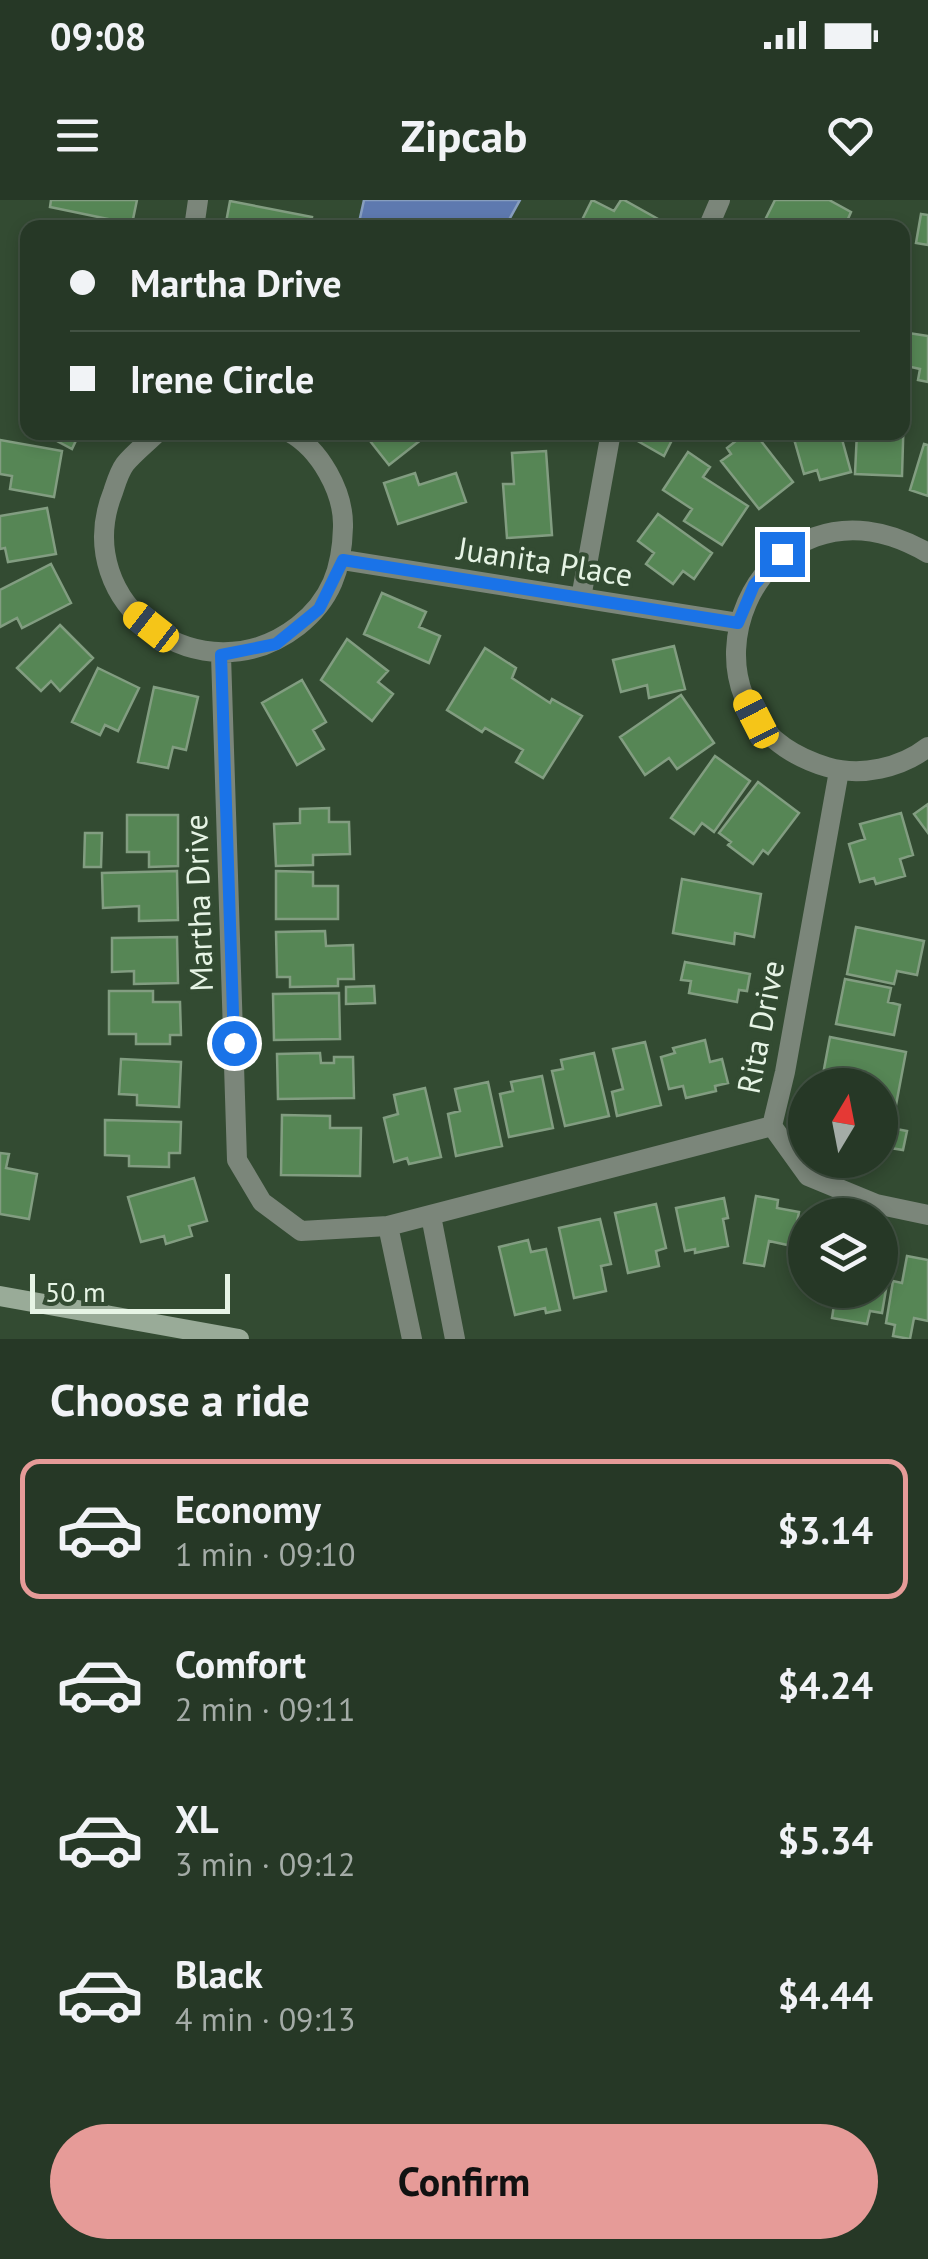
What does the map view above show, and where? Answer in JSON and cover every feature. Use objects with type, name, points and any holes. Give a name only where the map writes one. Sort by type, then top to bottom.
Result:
[{"type":"street","points":[[150,440],[123,466],[104,514],[106,565],[130,611],[171,643],[221,655],[276,644],[319,609],[343,560],[344,513],[327,469],[297,440]]},
{"type":"street","points":[[581,598],[610,440]]},
{"type":"street","points":[[928,554],[900,537],[859,529],[818,535],[782,554],[754,585],[738,623],[735,656],[741,689],[756,719],[778,744],[806,761],[839,771],[878,770],[915,757],[928,747]]},
{"type":"street","name":"Juanita Place","points":[[343,560],[738,623]]},
{"type":"street","name":"Martha Drive","points":[[221,655],[238,1160],[262,1202]]},
{"type":"street","name":"Rita Drive","points":[[262,1202],[301,1231],[388,1226],[772,1126],[839,771]]},
{"type":"street","points":[[772,1126],[808,1176],[876,1204],[928,1215]]},
{"type":"street","points":[[431,1216],[455,1339]]},
{"type":"street","points":[[388,1226],[412,1339]]},
{"type":"street","points":[[0,1296],[238,1339]]},
{"type":"water","points":[[364,200],[520,200],[509,220],[360,220]]},
{"type":"building","points":[[51,200],[137,200],[133,220],[113,220],[50,207]]},
{"type":"building","points":[[592,200],[614,211],[624,200],[658,219],[657,220],[582,220]]},
{"type":"building","points":[[775,200],[829,200],[851,212],[848,220],[766,218]]},
{"type":"building","points":[[230,201],[312,217],[311,220],[226,220]]},
{"type":"building","points":[[921,214],[928,215],[928,245],[916,243]]},
{"type":"building","points":[[910,333],[928,336],[928,382],[918,380],[920,369],[910,367]]},
{"type":"building","points":[[0,440],[62,451],[54,497],[10,489],[12,476],[0,474]]},
{"type":"building","points":[[55,440],[76,440],[72,449]]},
{"type":"building","points":[[369,440],[421,440],[389,465]]},
{"type":"building","points":[[636,440],[672,440],[664,456]]},
{"type":"building","points":[[737,440],[760,440],[793,482],[759,509],[721,461],[731,454],[727,448]]},
{"type":"building","points":[[794,440],[842,440],[851,472],[820,480],[817,470],[804,474]]},
{"type":"building","points":[[857,440],[903,440],[902,476],[855,474]]},
{"type":"building","points":[[924,444],[928,445],[928,496],[910,490]]},
{"type":"building","points":[[546,451],[552,535],[507,538],[503,484],[514,484],[512,453]]},
{"type":"building","points":[[688,452],[710,467],[703,477],[748,506],[722,545],[684,521],[692,509],[663,490]]},
{"type":"building","points":[[415,473],[419,485],[456,473],[466,502],[398,524],[384,483]]},
{"type":"building","points":[[47,508],[56,554],[8,562],[5,548],[0,549],[0,516]]},
{"type":"building","points":[[658,514],[712,553],[694,579],[683,571],[673,584],[646,564],[654,553],[638,541]]},
{"type":"building","points":[[51,564],[71,603],[22,628],[17,618],[0,627],[0,590]]},
{"type":"building","points":[[382,593],[426,612],[419,627],[440,636],[429,663],[364,634]]},
{"type":"building","points":[[60,625],[93,658],[60,691],[51,681],[41,691],[17,668]]},
{"type":"building","points":[[347,639],[388,671],[378,682],[393,694],[372,721],[321,680]]},
{"type":"building","points":[[674,646],[685,689],[649,698],[647,685],[621,692],[613,660]]},
{"type":"building","points":[[485,648],[516,668],[512,678],[550,703],[552,699],[582,716],[543,778],[516,762],[523,750],[485,728],[482,732],[447,710]]},
{"type":"building","points":[[98,668],[139,688],[118,731],[105,725],[100,735],[72,722]]},
{"type":"building","points":[[302,680],[326,722],[313,730],[324,749],[297,765],[262,703]]},
{"type":"building","points":[[154,687],[198,697],[186,750],[173,747],[168,768],[138,762]]},
{"type":"building","points":[[681,695],[714,743],[677,769],[669,758],[645,775],[620,737]]},
{"type":"building","points":[[715,756],[750,781],[714,832],[702,823],[694,834],[671,818]]},
{"type":"building","points":[[758,782],[799,813],[768,854],[763,850],[753,864],[719,833]]},
{"type":"building","points":[[928,804],[928,833],[914,814]]},
{"type":"building","points":[[329,808],[329,822],[349,822],[350,854],[313,855],[313,865],[276,866],[274,824],[300,823],[300,809]]},
{"type":"building","points":[[901,813],[913,855],[900,859],[905,876],[876,884],[874,878],[860,882],[849,844],[865,839],[860,824]]},
{"type":"building","points":[[127,815],[178,815],[178,866],[149,867],[149,852],[127,852]]},
{"type":"building","points":[[85,833],[102,833],[101,867],[84,867]]},
{"type":"building","points":[[177,871],[178,920],[139,921],[139,906],[103,908],[102,873]]},
{"type":"building","points":[[276,871],[313,872],[313,886],[338,886],[338,919],[276,919]]},
{"type":"building","points":[[682,879],[761,894],[754,937],[735,933],[734,944],[673,933]]},
{"type":"building","points":[[856,927],[924,941],[917,975],[897,971],[894,984],[847,974]]},
{"type":"building","points":[[325,931],[326,946],[353,945],[354,979],[338,979],[338,986],[290,987],[290,977],[277,977],[276,932]]},
{"type":"building","points":[[177,937],[178,983],[134,984],[134,971],[112,972],[112,938]]},
{"type":"building","points":[[685,962],[750,974],[747,991],[739,990],[737,1002],[689,993],[691,981],[681,980]]},
{"type":"building","points":[[845,979],[891,988],[888,1002],[900,1005],[894,1035],[836,1024]]},
{"type":"building","points":[[374,986],[375,1003],[346,1004],[346,987]]},
{"type":"building","points":[[109,991],[153,991],[153,1002],[180,1002],[181,1035],[170,1035],[170,1044],[136,1044],[136,1034],[109,1034]]},
{"type":"building","points":[[339,993],[340,1039],[274,1040],[273,994]]},
{"type":"building","points":[[830,1037],[906,1052],[898,1094],[898,1068],[824,1068]]},
{"type":"building","points":[[705,1040],[710,1062],[722,1059],[728,1083],[715,1086],[716,1091],[686,1098],[683,1086],[669,1089],[661,1057],[675,1053],[673,1048]]},
{"type":"building","points":[[645,1042],[661,1105],[617,1116],[612,1092],[623,1089],[613,1049]]},
{"type":"building","points":[[320,1053],[321,1063],[334,1063],[334,1057],[353,1057],[354,1098],[278,1099],[277,1054]]},
{"type":"building","points":[[594,1053],[609,1116],[565,1126],[552,1071],[563,1069],[561,1060]]},
{"type":"building","points":[[121,1059],[181,1062],[179,1107],[137,1105],[137,1095],[119,1094]]},
{"type":"building","points":[[542,1076],[553,1128],[509,1137],[500,1094],[513,1091],[511,1082]]},
{"type":"building","points":[[488,1082],[502,1146],[456,1156],[448,1114],[460,1111],[455,1089]]},
{"type":"building","points":[[425,1088],[441,1157],[409,1164],[407,1158],[394,1162],[384,1118],[398,1114],[394,1095]]},
{"type":"building","points":[[282,1115],[330,1116],[330,1128],[361,1128],[360,1176],[281,1175]]},
{"type":"building","points":[[105,1120],[181,1122],[180,1153],[169,1153],[169,1167],[129,1166],[129,1156],[105,1155]]},
{"type":"building","points":[[898,1129],[907,1131],[903,1150],[898,1149]]},
{"type":"building","points":[[0,1153],[9,1154],[6,1168],[37,1174],[29,1219],[0,1214]]},
{"type":"building","points":[[194,1178],[207,1221],[189,1226],[192,1236],[166,1244],[164,1236],[141,1242],[128,1197]]},
{"type":"building","points":[[756,1196],[778,1200],[777,1208],[788,1210],[788,1245],[769,1241],[764,1266],[744,1263]]},
{"type":"building","points":[[724,1198],[728,1246],[695,1253],[695,1249],[685,1251],[676,1208]]},
{"type":"building","points":[[656,1204],[666,1248],[656,1251],[659,1266],[628,1273],[615,1213]]},
{"type":"building","points":[[600,1219],[611,1264],[601,1266],[606,1291],[574,1298],[559,1228]]},
{"type":"building","points":[[528,1240],[531,1252],[546,1249],[560,1310],[546,1313],[545,1308],[515,1315],[499,1247]]},
{"type":"building","points":[[907,1256],[928,1260],[928,1321],[914,1318],[910,1339],[893,1336],[895,1325],[886,1323],[888,1308],[898,1308],[898,1282],[902,1283]]},
{"type":"building","points":[[834,1308],[883,1308],[882,1313],[870,1311],[867,1324],[832,1318]]},
{"type":"route","points":[[234,1043],[221,655],[276,644],[319,609],[343,560],[738,623],[754,585],[782,554]]}]
